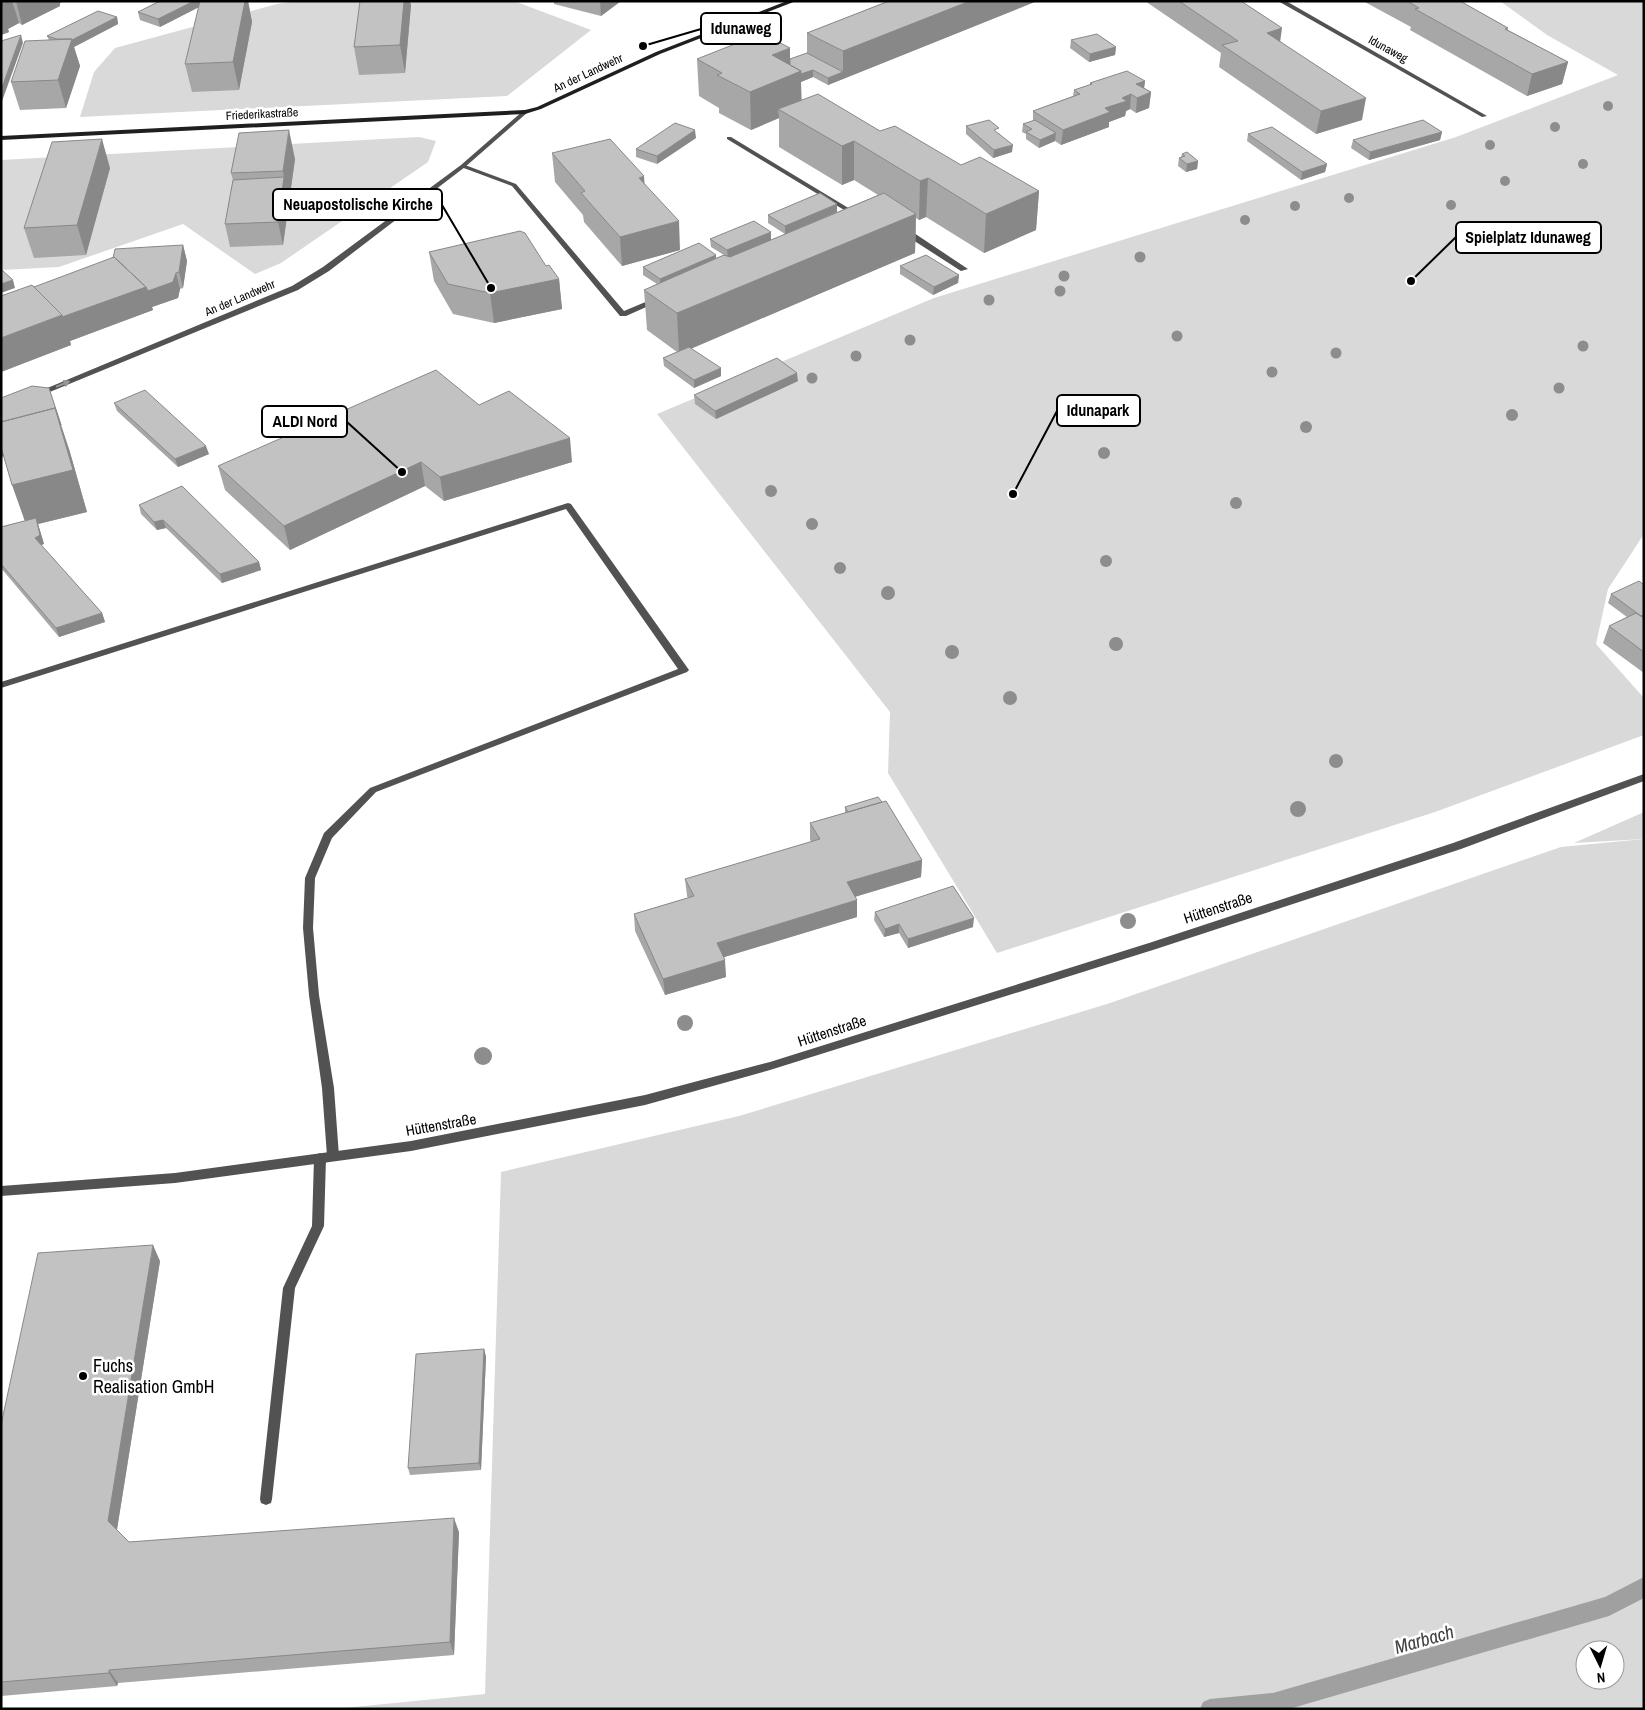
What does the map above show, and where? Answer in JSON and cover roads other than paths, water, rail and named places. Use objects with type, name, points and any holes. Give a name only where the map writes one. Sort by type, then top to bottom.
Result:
[{"type":"street","name":"Idunaweg","points":[[1281,1],[1484,116]]},
{"type":"street","name":"An der Landwehr","points":[[26,399],[295,288],[326,268],[463,166],[524,112],[539,108],[658,53],[789,2]]},
{"type":"street","name":"Friederikastraße","points":[[1,138],[524,112]]},
{"type":"street","points":[[729,138],[857,216]]},
{"type":"street","points":[[463,166],[514,185],[623,314],[668,295]]},
{"type":"street","points":[[848,219],[865,212]]},
{"type":"street","points":[[897,226],[964,269]]},
{"type":"street","points":[[1,685],[568,506],[684,670],[373,790],[328,836],[310,878],[308,928],[314,995],[328,1088],[334,1156]]},
{"type":"street","name":"Hüttenstraße","points":[[1,1191],[175,1178],[411,1146],[645,1100],[770,1066],[1457,846],[1644,777]]},
{"type":"street","points":[[266,1499],[289,1288],[318,1226],[320,1158]]},
{"type":"waterway","name":"Marbach","points":[[1210,1709],[1273,1703],[1609,1606],[1644,1587]]},
{"type":"place","name":"Idunaweg","points":[[643,46]]},
{"type":"place","name":"Spielplatz Idunaweg","points":[[1411,281]]},
{"type":"place","name":"Neuapostolische Kirche","points":[[491,288]]},
{"type":"place","name":"ALDI Nord","points":[[402,472]]},
{"type":"place","name":"Idunapark","points":[[1013,494]]},
{"type":"place","name":"Fuchs Realisation GmbH","points":[[83,1376]]}]
